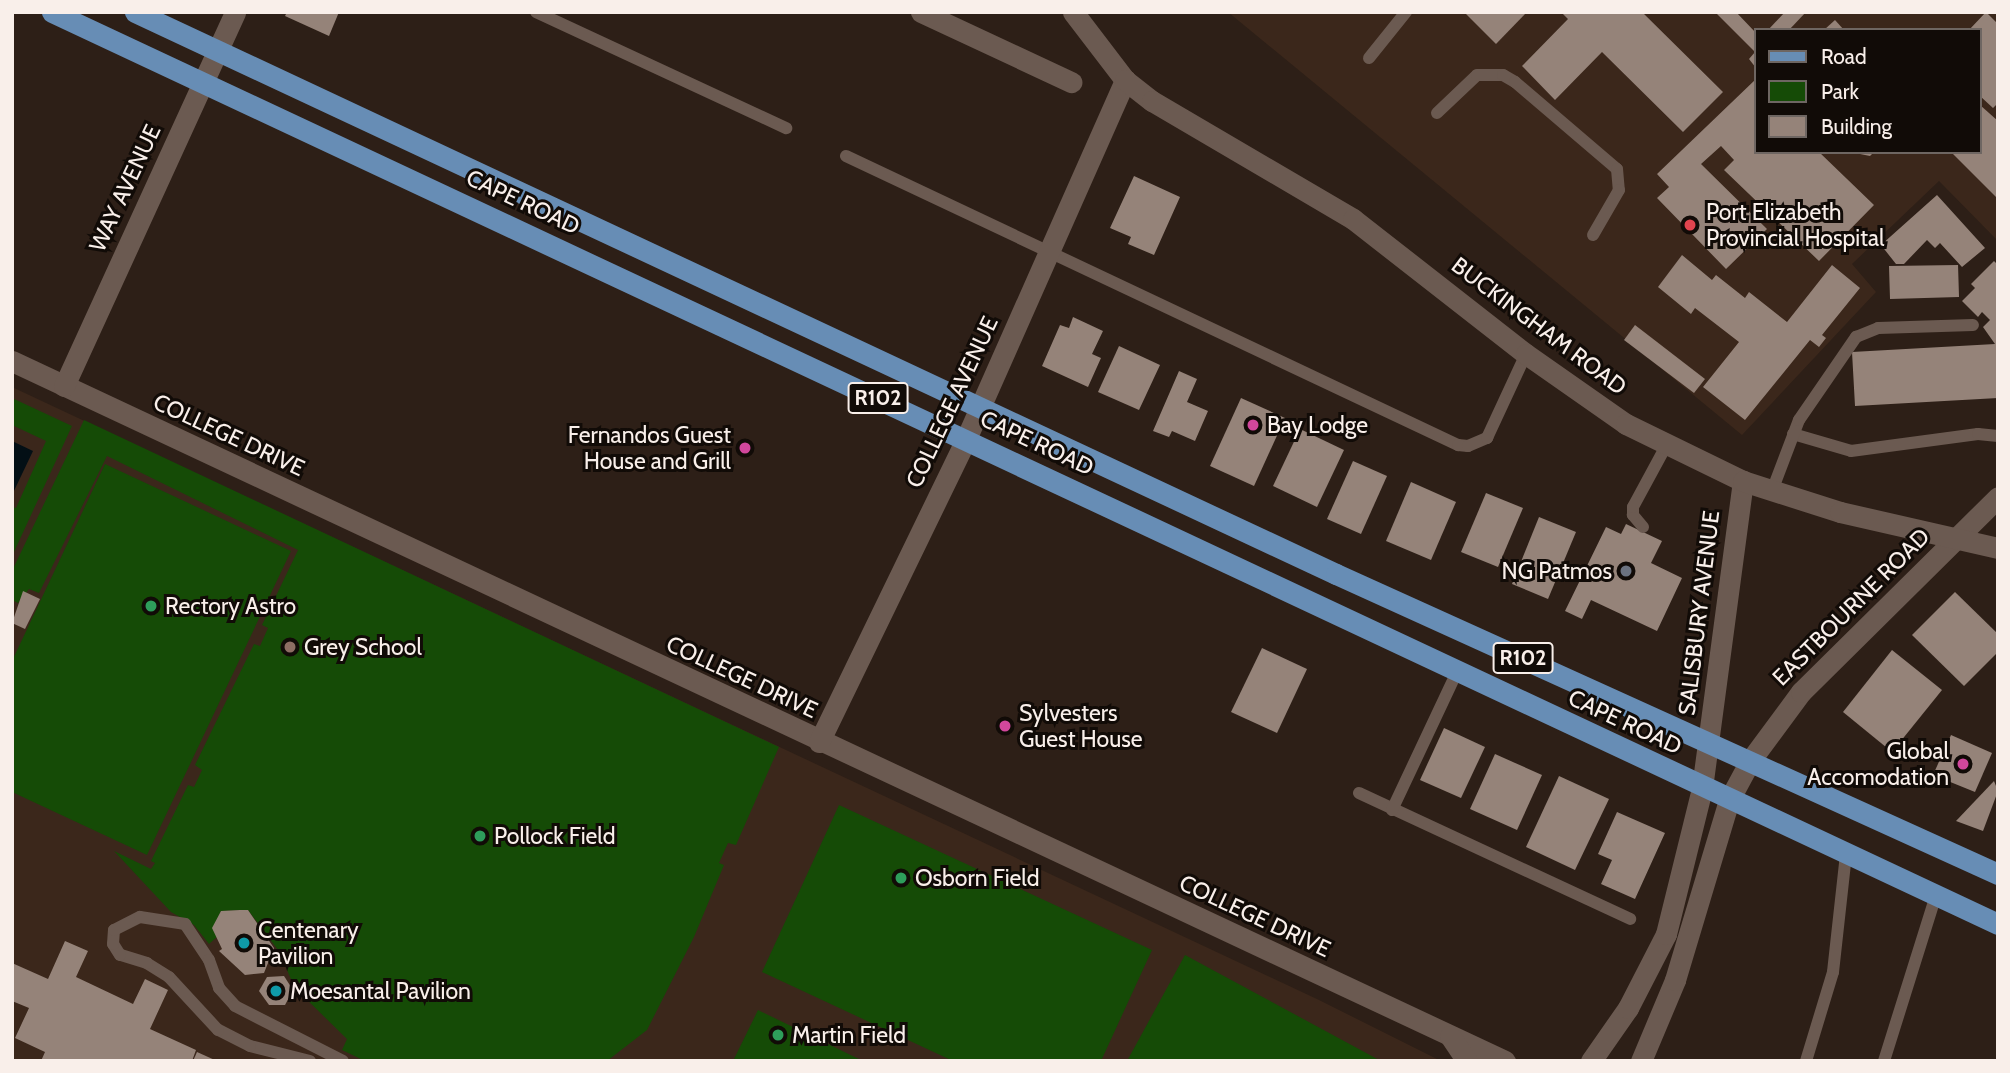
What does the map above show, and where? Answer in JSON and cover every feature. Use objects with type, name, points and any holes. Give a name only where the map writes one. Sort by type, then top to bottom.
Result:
[{"type":"main road","name":"CAPE ROAD","points":[[52,12],[966,439],[1702,788],[1998,924]]},
{"type":"main road","name":"CAPE ROAD","points":[[135,12],[979,409],[1998,874]]},
{"type":"street","name":"WAY AVENUE","points":[[64,386],[236,12]]},
{"type":"street","points":[[921,12],[1071,82]]},
{"type":"street","name":"BUCKINGHAM ROAD","points":[[1073,12],[1125,80],[1184,123],[1353,219],[1526,354],[1666,446],[1743,481],[1840,512],[1998,548]]},
{"type":"street","name":"COLLEGE AVENUE","points":[[819,742],[966,439],[1125,80]]},
{"type":"street","name":"COLLEGE DRIVE","points":[[12,362],[1505,1061]]},
{"type":"street","name":"SALISBURY AVENUE","points":[[1591,1061],[1629,1008],[1666,934],[1702,788],[1710,741],[1743,481]]},
{"type":"street","name":"EASTBOURNE ROAD","points":[[1750,761],[1801,692],[1998,497]]},
{"type":"street","points":[[1641,1061],[1675,980],[1729,800],[1750,761]]},
{"type":"street","points":[[1450,1036],[1467,1061]]},
{"type":"lane","points":[[536,12],[786,128]]},
{"type":"lane","points":[[1369,58],[1406,12]]},
{"type":"lane","points":[[1437,113],[1477,75],[1503,75],[1515,82],[1617,169],[1619,190],[1594,235]]},
{"type":"lane","points":[[846,156],[1458,445],[1468,446],[1487,438],[1526,354]]},
{"type":"lane","points":[[1772,491],[1793,434],[1856,337],[1866,330],[1973,325]]},
{"type":"lane","points":[[1793,434],[1852,451],[1978,433],[1998,436]]},
{"type":"lane","points":[[1643,527],[1633,515],[1633,507],[1666,446]]},
{"type":"lane","points":[[1392,810],[1457,672]]},
{"type":"lane","points":[[1359,793],[1630,919]]},
{"type":"lane","points":[[1806,1061],[1833,972],[1846,854]]},
{"type":"lane","points":[[1884,1061],[1936,895]]},
{"type":"lane","points":[[310,1061],[250,1046],[218,1030],[169,977],[147,963],[120,956],[113,944],[114,930],[140,917],[185,924],[209,960],[219,988],[235,1006],[342,1061]]},
{"type":"shaded area","name":"Port Elizabeth Provincial Hospital","points":[[1228,12],[1998,12],[1998,241],[1939,181],[1852,264],[1876,292],[1742,435]]},
{"type":"shaded area","name":"Grey School","points":[[12,387],[1319,1000],[1441,1061],[12,1061]]},
{"type":"shaded area","points":[[12,441],[33,451],[12,495]]},
{"type":"green space","points":[[12,398],[72,426],[14,552],[12,507],[16,508],[46,441],[12,425]]},
{"type":"green space","points":[[84,420],[779,747],[736,845],[728,843],[719,863],[724,865],[694,937],[647,1030],[607,1061],[365,1061],[342,1050],[347,1039],[295,988],[278,950],[248,910],[221,911],[213,928],[218,936],[209,944],[194,925],[171,912],[114,851],[151,869],[155,863],[151,861],[188,785],[194,787],[202,770],[195,765],[254,644],[260,646],[268,628],[262,625],[298,550],[107,456],[39,593],[29,589],[18,603],[12,600],[12,571]]},
{"type":"green space","name":"Rectory Astro","points":[[105,464],[291,551],[147,855],[12,792],[12,661]]},
{"type":"green space","name":"Osborn Field","points":[[839,805],[1152,950],[1101,1061],[953,1061],[762,972]]},
{"type":"green space","points":[[1185,955],[1381,1061],[1127,1061]]},
{"type":"green space","name":"Martin Field","points":[[758,1010],[863,1061],[733,1061]]},
{"type":"building","points":[[287,12],[339,12],[329,36],[285,16]]},
{"type":"building","points":[[1464,12],[1527,12],[1496,44]]},
{"type":"building","points":[[1561,12],[1642,12],[1723,92],[1683,132],[1602,52],[1555,100],[1522,66],[1568,19]]},
{"type":"building","points":[[1715,12],[1736,12],[1755,32],[1755,52]]},
{"type":"building","points":[[1785,12],[1806,12],[1791,28],[1770,28]]},
{"type":"building","points":[[1986,12],[1998,24],[1998,103],[1993,108],[1982,98],[1982,28],[1971,28]]},
{"type":"building","points":[[1835,20],[1842,28],[1826,28]]},
{"type":"building","points":[[1755,52],[1755,67],[1749,59]]},
{"type":"building","points":[[1755,80],[1755,154],[1821,154],[1874,205],[1819,261],[1724,170],[1734,160],[1721,146],[1701,164],[1767,229],[1726,269],[1657,198],[1669,187],[1657,174]]},
{"type":"building","points":[[1982,107],[1998,121],[1998,199],[1953,154],[1982,154]]},
{"type":"building","points":[[1134,176],[1180,197],[1154,255],[1128,244],[1131,237],[1110,228]]},
{"type":"building","points":[[1937,195],[1985,248],[1962,267],[1940,243],[1935,248],[1927,240],[1904,264],[1896,264],[1881,245]]},
{"type":"building","points":[[1682,255],[1712,280],[1716,275],[1745,298],[1749,292],[1787,322],[1832,265],[1860,288],[1822,335],[1826,338],[1819,347],[1810,340],[1745,420],[1703,387],[1739,342],[1695,308],[1691,314],[1658,287]]},
{"type":"building","points":[[1994,261],[1998,265],[1998,398],[1855,406],[1852,352],[1995,344],[1983,327],[1990,320],[1982,312],[1978,317],[1962,301],[1975,288],[1971,284]]},
{"type":"building","points":[[1958,265],[1959,297],[1890,299],[1889,266]]},
{"type":"building","points":[[1073,317],[1103,331],[1092,354],[1101,358],[1088,387],[1042,366],[1060,325],[1069,328]]},
{"type":"building","points":[[1635,325],[1705,379],[1694,393],[1624,340]]},
{"type":"building","points":[[1119,346],[1160,365],[1139,410],[1098,392]]},
{"type":"building","points":[[1179,371],[1197,379],[1187,402],[1208,411],[1195,441],[1172,431],[1169,437],[1153,431]]},
{"type":"building","points":[[1241,398],[1285,418],[1254,486],[1210,466]]},
{"type":"building","points":[[1300,429],[1344,450],[1317,507],[1273,486]]},
{"type":"building","points":[[1353,461],[1387,476],[1361,534],[1327,519]]},
{"type":"building","points":[[1411,482],[1456,502],[1431,560],[1386,541]]},
{"type":"building","points":[[1486,493],[1523,508],[1498,567],[1461,552]]},
{"type":"building","points":[[1539,517],[1576,532],[1548,599],[1512,584]]},
{"type":"building","name":"NG Patmos","points":[[1626,524],[1662,541],[1651,563],[1682,578],[1657,631],[1591,600],[1582,619],[1565,611],[1606,527],[1621,534]]},
{"type":"building","points":[[23,591],[40,599],[25,629],[12,623]]},
{"type":"building","points":[[1955,592],[1998,634],[1998,652],[1964,686],[1912,635]]},
{"type":"building","points":[[1262,648],[1307,669],[1277,733],[1231,712]]},
{"type":"building","points":[[1892,650],[1942,690],[1892,752],[1843,712]]},
{"type":"building","points":[[1444,728],[1485,747],[1461,798],[1420,780]]},
{"type":"building","name":"Global Accomodation","points":[[1951,735],[1992,753],[1975,792],[1933,775]]},
{"type":"building","points":[[1495,754],[1542,775],[1517,830],[1470,809]]},
{"type":"building","points":[[1559,776],[1609,799],[1575,870],[1526,847]]},
{"type":"building","points":[[1994,781],[1998,791],[1983,831],[1956,821]]},
{"type":"building","points":[[1617,812],[1665,833],[1635,899],[1601,884],[1612,860],[1598,854]]},
{"type":"building","name":"Centenary Pavilion","points":[[248,910],[274,948],[264,973],[245,975],[219,951],[222,949],[212,928],[221,911]]},
{"type":"building","points":[[65,941],[88,951],[76,977],[133,1004],[145,979],[168,990],[150,1029],[196,1050],[192,1061],[41,1061],[45,1052],[15,1038],[29,1008],[12,1001],[12,963],[48,979]]},
{"type":"building","name":"Moesantal Pavilion","points":[[284,976],[293,990],[285,1005],[269,1005],[259,991],[267,977]]},
{"type":"building","points":[[197,1052],[217,1061],[193,1061]]},
{"type":"place","name":"Port Elizabeth Provincial Hospital","points":[[1690,225]]},
{"type":"place","name":"Bay Lodge","points":[[1253,425]]},
{"type":"place","name":"Fernandos Guest House and Grill","points":[[745,448]]},
{"type":"place","name":"NG Patmos","points":[[1626,571]]},
{"type":"place","name":"Rectory Astro","points":[[151,606]]},
{"type":"place","name":"Grey School","points":[[290,647]]},
{"type":"place","name":"Sylvesters Guest House","points":[[1005,726]]},
{"type":"place","name":"Global Accomodation","points":[[1963,764]]},
{"type":"place","name":"Pollock Field","points":[[480,836]]},
{"type":"place","name":"Osborn Field","points":[[901,878]]},
{"type":"place","name":"Centenary Pavilion","points":[[244,943]]},
{"type":"place","name":"Moesantal Pavilion","points":[[276,991]]},
{"type":"place","name":"Martin Field","points":[[778,1035]]}]
